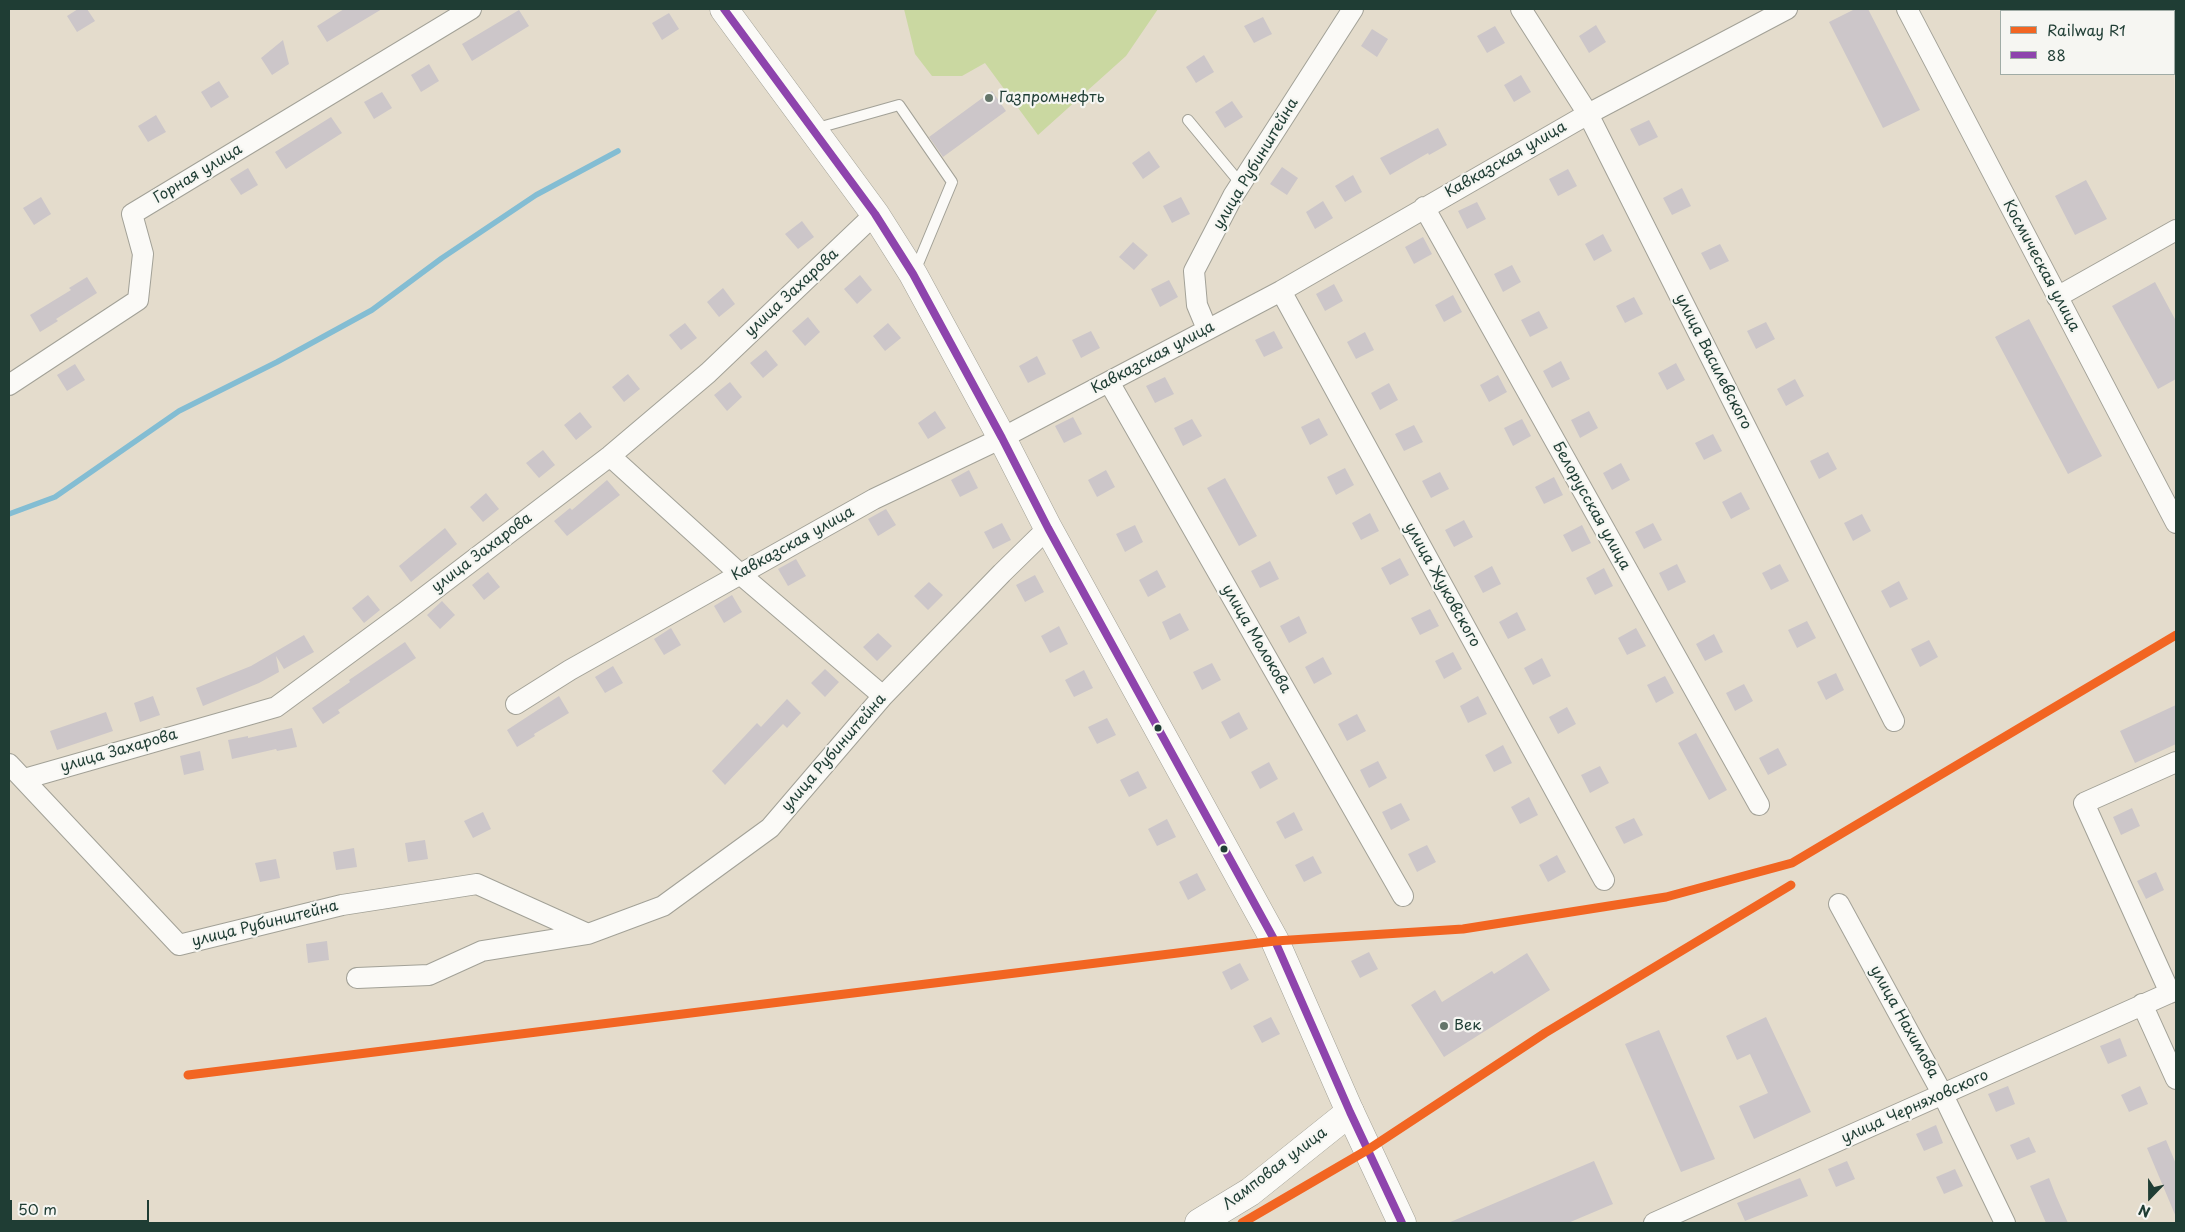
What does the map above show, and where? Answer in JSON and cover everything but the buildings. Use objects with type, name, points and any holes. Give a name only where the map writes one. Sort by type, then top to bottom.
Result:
[{"type":"street","name":"Горная улица","points":[[9,385],[138,300],[143,254],[132,214],[471,9]]},
{"type":"street","points":[[724,9],[875,214],[913,274],[1002,438],[1048,528],[1275,941],[1350,1112],[1402,1223]]},
{"type":"street","name":"улица Рубинштейна","points":[[1207,329],[1197,305],[1194,271],[1241,184],[1352,9]]},
{"type":"street","name":"улица Василевского","points":[[1521,9],[1588,114],[1894,721]]},
{"type":"street","name":"Кавказская улица","points":[[516,704],[570,670],[874,499],[1002,438],[1281,291],[1588,114],[1787,9]]},
{"type":"street","name":"Космическая улица","points":[[1906,9],[2176,523]]},
{"type":"street","name":"Белорусская улица","points":[[1424,207],[1759,805]]},
{"type":"street","name":"улица Захарова","points":[[24,779],[276,707],[405,612],[610,456],[708,373],[875,214]]},
{"type":"street","points":[[2058,297],[2176,230]]},
{"type":"street","name":"улица Жуковского","points":[[1281,291],[1604,880]]},
{"type":"street","name":"улица Молокова","points":[[1109,382],[1403,896]]},
{"type":"street","points":[[610,456],[740,574],[883,696]]},
{"type":"street","name":"улица Рубинштейна","points":[[357,978],[429,975],[482,951],[588,934],[663,906],[770,828],[883,696],[1048,528]]},
{"type":"street","points":[[2173,991],[2084,803],[2176,762]]},
{"type":"street","name":"улица Рубинштейна","points":[[9,764],[179,945],[342,905],[477,884],[588,934]]},
{"type":"street","name":"улица Нахимова","points":[[1839,904],[1943,1095],[2005,1223]]},
{"type":"street","name":"улица Черняховского","points":[[1654,1223],[2173,991]]},
{"type":"street","points":[[2142,1004],[2176,1079]]},
{"type":"street","name":"Ламповая улица","points":[[1199,1223],[1250,1192],[1350,1112]]},
{"type":"lane","points":[[813,130],[899,105],[952,182],[913,274]]},
{"type":"lane","points":[[1188,120],[1241,184]]},
{"type":"green space","points":[[904,9],[1158,9],[1126,56],[1038,135],[985,63],[962,76],[932,76],[915,54]]},
{"type":"waterway","points":[[9,514],[55,497],[179,411],[277,362],[372,310],[442,258],[536,195],[618,151]]},
{"type":"rail line","name":"R1","points":[[188,1075],[1275,941],[1463,929],[1666,897],[1792,863],[2176,635]]},
{"type":"rail line","name":"R1","points":[[1242,1223],[1369,1149],[1545,1033],[1791,885]]},
{"type":"transit line","name":"88","points":[[724,9],[875,214],[913,274],[1002,438],[1048,528],[1275,941],[1350,1112],[1402,1223]]},
{"type":"place","name":"Газпромнефть","points":[[989,98]]},
{"type":"place","name":"Век","points":[[1444,1026]]}]
